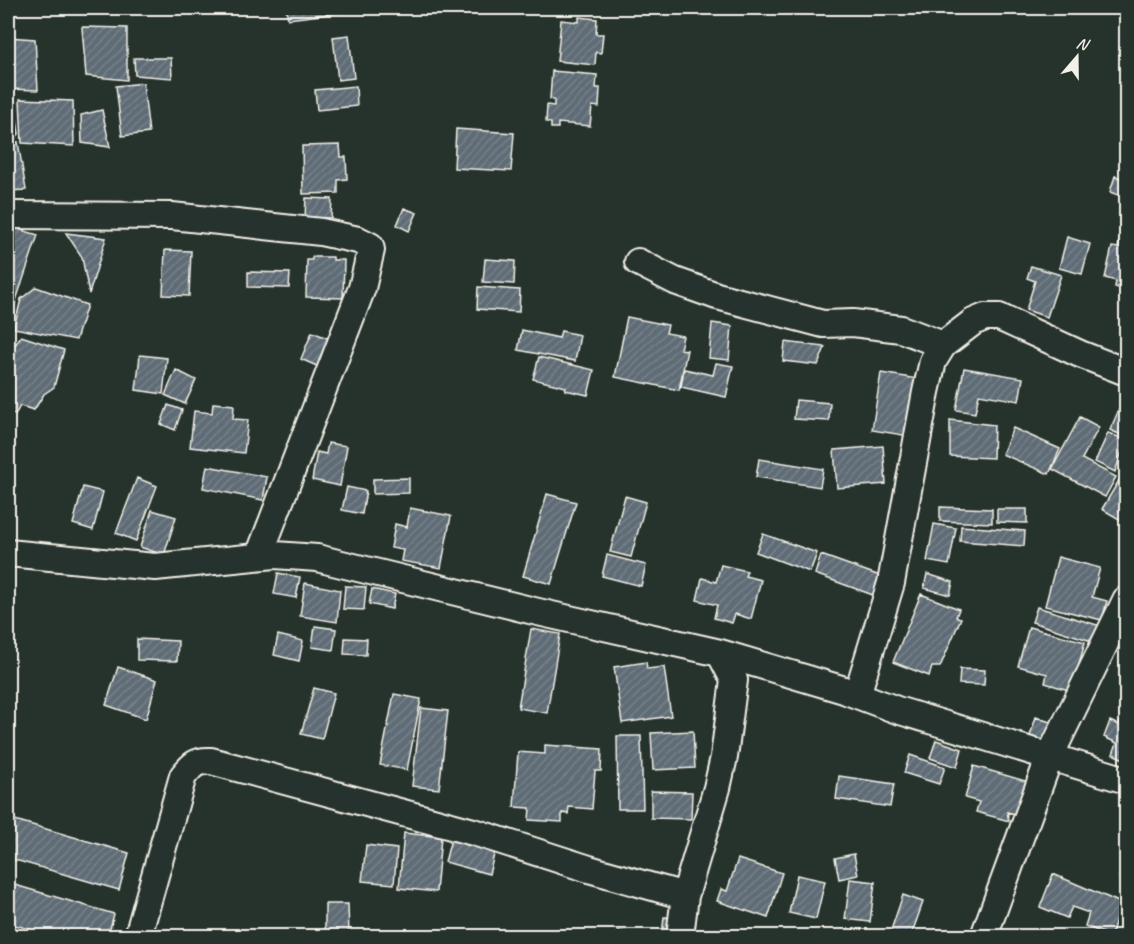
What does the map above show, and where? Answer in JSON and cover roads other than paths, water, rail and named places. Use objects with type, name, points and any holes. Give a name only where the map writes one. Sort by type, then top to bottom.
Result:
[{"type":"street","points":[[8,215],[172,216],[321,232],[349,237],[370,246],[362,288],[258,556]]},
{"type":"street","points":[[638,262],[675,281],[717,296],[823,324],[853,323],[901,329],[943,345]]},
{"type":"street","points":[[857,695],[891,583],[933,361],[943,345],[973,322],[985,317],[999,317],[1126,372]]},
{"type":"street","points":[[8,553],[155,567],[275,555],[317,558],[538,612],[720,653],[857,695],[897,711],[1126,780]]},
{"type":"street","points":[[984,936],[1050,756],[1126,600]]},
{"type":"street","points":[[680,936],[685,896],[724,757],[734,680],[720,653]]},
{"type":"street","points":[[734,680],[752,662]]},
{"type":"street","points":[[138,936],[183,776],[192,764],[201,760],[477,833],[589,869],[685,896]]}]
